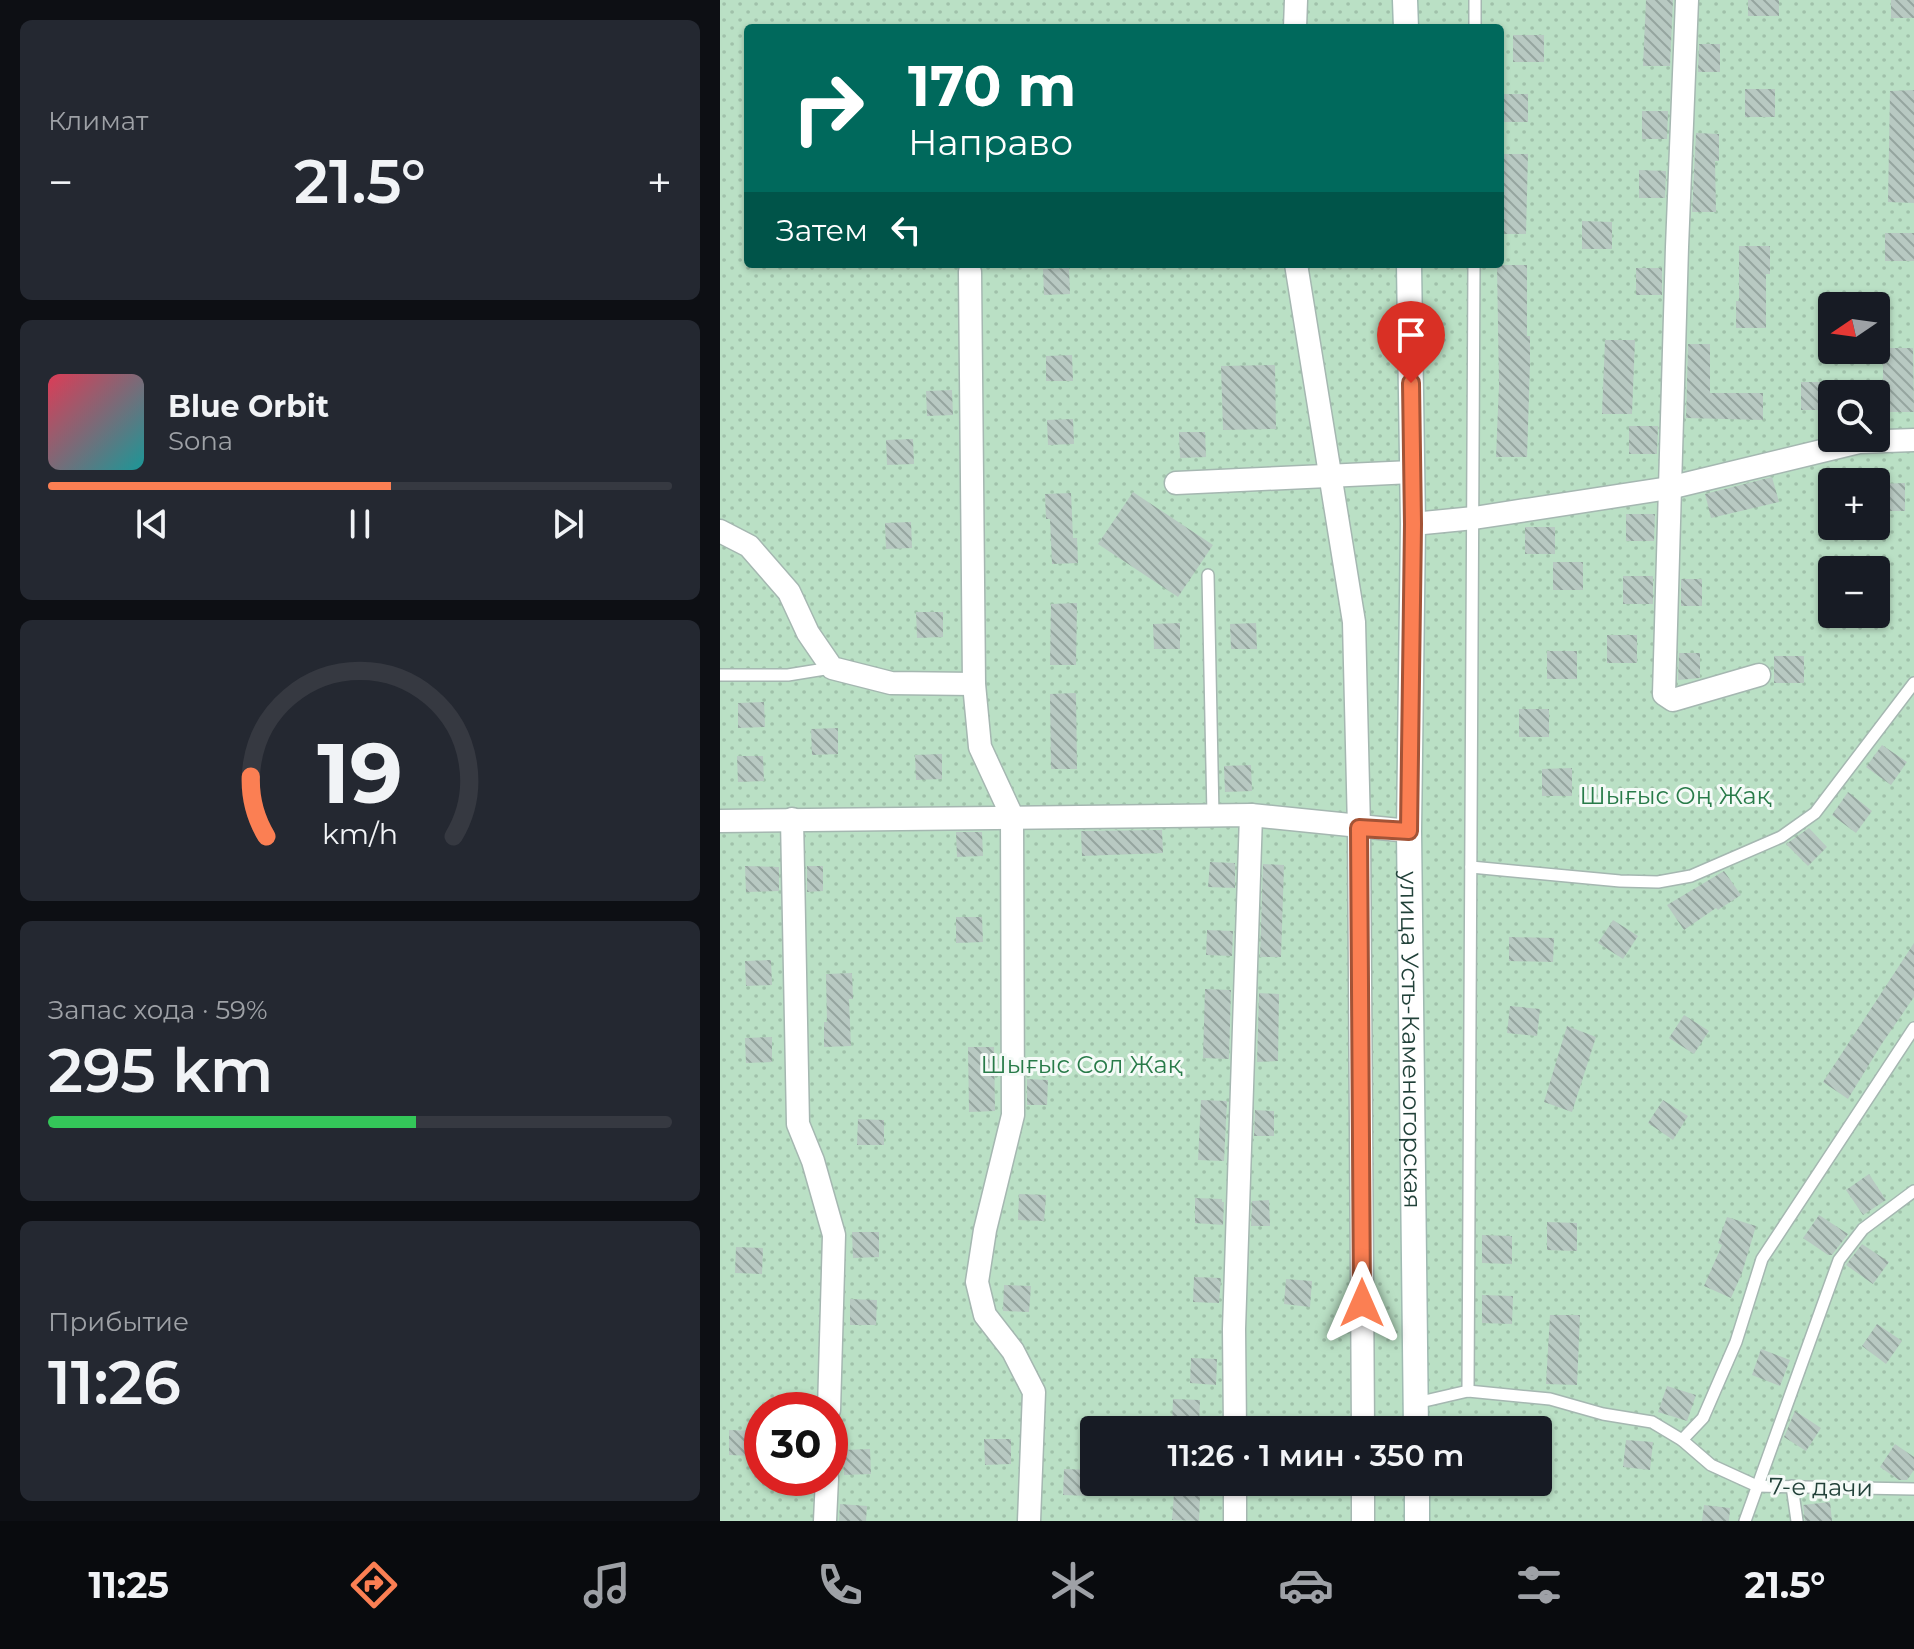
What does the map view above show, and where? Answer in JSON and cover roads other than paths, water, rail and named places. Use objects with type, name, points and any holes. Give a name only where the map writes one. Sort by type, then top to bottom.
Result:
[{"type":"street","points":[[1295,24],[1296,0]]},
{"type":"street","points":[[1405,0],[1406,24]]},
{"type":"street","points":[[1687,0],[1664,694],[1673,700],[1759,675]]},
{"type":"street","points":[[1297,268],[1354,622],[1359,828],[1363,1416]]},
{"type":"street","name":"улица Усть-Каменогорская","points":[[1409,268],[1413,524],[1409,831],[1416,1416]]},
{"type":"street","points":[[970,272],[974,684],[980,747],[1012,816],[1013,1115],[985,1230],[977,1282],[985,1315],[1013,1351],[1034,1392],[1029,1521]]},
{"type":"street","points":[[1413,524],[1474,518],[1669,488],[1859,442],[1914,440]]},
{"type":"street","points":[[1176,483],[1412,472]]},
{"type":"street","points":[[720,531],[749,546],[789,592],[808,633],[832,668],[891,683],[974,684]]},
{"type":"street","points":[[1235,1416],[1234,1329],[1251,815]]},
{"type":"street","points":[[720,821],[1251,815],[1409,831]]},
{"type":"street","points":[[792,819],[798,1124],[813,1161],[834,1235],[830,1392]]},
{"type":"street","points":[[825,1521],[826,1496]]},
{"type":"street","points":[[1235,1496],[1235,1521]]},
{"type":"street","points":[[1363,1496],[1363,1521]]},
{"type":"street","points":[[1417,1496],[1417,1521]]},
{"type":"lane","points":[[1475,0],[1475,24]]},
{"type":"lane","points":[[1468,1391],[1474,268]]},
{"type":"lane","points":[[1208,575],[1213,815]]},
{"type":"lane","points":[[720,675],[788,675],[832,668]]},
{"type":"lane","points":[[1471,867],[1620,881],[1658,882],[1691,876],[1781,837],[1815,813],[1914,683]]},
{"type":"lane","points":[[1682,1440],[1703,1418],[1736,1342],[1762,1259],[1914,1028]]},
{"type":"lane","points":[[1745,1521],[1839,1260],[1863,1229],[1914,1191]]},
{"type":"lane","name":"7-е дачи","points":[[1416,1404],[1468,1391],[1550,1399],[1603,1414],[1652,1422],[1682,1440],[1711,1465],[1757,1486],[1914,1489]]},
{"type":"lane","points":[[1792,1486],[1797,1521]]},
{"type":"park label","name":"Шығыс Оң Жақ","points":[[1675,795]]},
{"type":"park label","name":"Шығыс Сол Жақ","points":[[1081,1064]]}]
